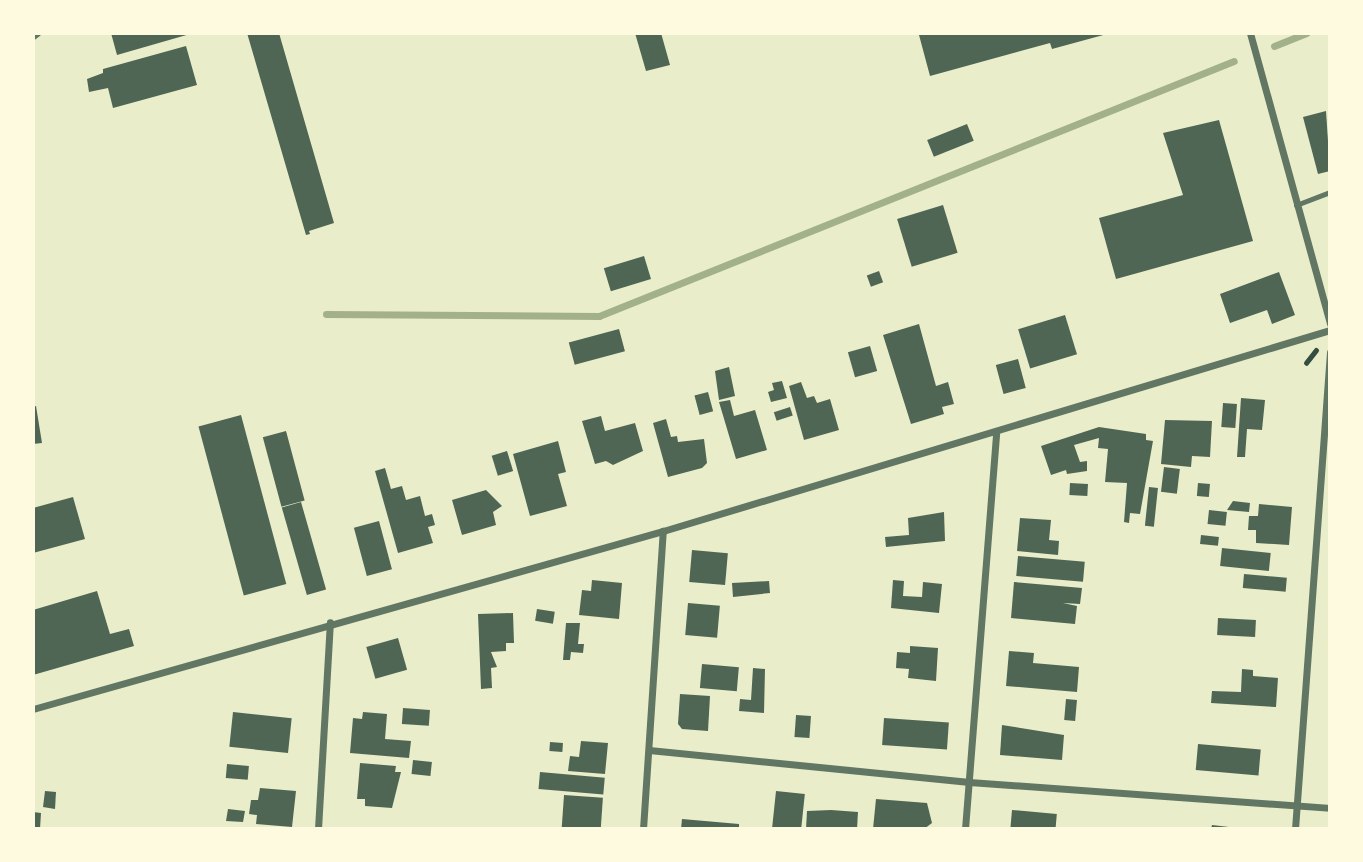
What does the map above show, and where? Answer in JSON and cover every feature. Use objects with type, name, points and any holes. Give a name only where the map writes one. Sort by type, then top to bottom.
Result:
[{"type":"street","points":[[1250,33],[1330,324]]},
{"type":"street","points":[[33,709],[330,622],[663,531],[1330,330]]},
{"type":"street","points":[[1295,829],[1330,352]]},
{"type":"street","points":[[965,829],[996,432]]},
{"type":"street","points":[[643,829],[663,531]]},
{"type":"street","points":[[318,829],[330,622]]},
{"type":"street","points":[[649,750],[969,782],[1330,808]]},
{"type":"lane","points":[[1297,205],[1330,192]]},
{"type":"building","points":[[111,33],[190,33],[190,34],[117,55]]},
{"type":"building","points":[[247,33],[279,33],[334,223],[309,231],[310,234],[306,235]]},
{"type":"building","points":[[635,33],[661,33],[670,65],[646,71]]},
{"type":"building","points":[[1107,34],[1052,49],[1050,43],[930,76],[919,35]]},
{"type":"building","points":[[186,46],[197,85],[113,108],[108,88],[89,92],[87,79],[103,73],[103,69]]},
{"type":"building","points":[[1326,111],[1330,171],[1318,174],[1303,117]]},
{"type":"building","points":[[1219,120],[1253,241],[1116,279],[1099,218],[1183,195],[1163,133]]},
{"type":"building","points":[[967,124],[974,141],[934,157],[927,140]]},
{"type":"building","points":[[943,205],[958,253],[912,267],[897,219]]},
{"type":"building","points":[[644,256],[651,279],[611,291],[604,268]]},
{"type":"building","points":[[879,271],[883,282],[871,287],[867,275]]},
{"type":"building","points":[[1279,272],[1295,315],[1272,324],[1267,310],[1230,323],[1220,294]]},
{"type":"building","points":[[1065,315],[1077,354],[1030,369],[1018,329]]},
{"type":"building","points":[[919,324],[936,386],[948,382],[954,404],[942,407],[944,414],[911,424],[883,335]]},
{"type":"building","points":[[619,329],[625,351],[575,365],[569,342]]},
{"type":"building","points":[[870,346],[877,371],[855,377],[848,352]]},
{"type":"building","points":[[1018,359],[1026,388],[1004,394],[996,365]]},
{"type":"building","points":[[729,367],[735,396],[719,400],[715,371]]},
{"type":"building","points":[[782,381],[787,398],[771,402],[768,392],[774,390],[772,383]]},
{"type":"building","points":[[801,382],[807,398],[814,396],[817,403],[830,399],[839,430],[804,440],[789,386]]},
{"type":"building","points":[[708,392],[713,411],[700,415],[694,396]]},
{"type":"building","points":[[1241,398],[1265,400],[1262,430],[1247,429],[1245,457],[1237,457]]},
{"type":"building","points":[[730,400],[734,416],[755,410],[767,450],[736,459],[719,402]]},
{"type":"building","points":[[1223,403],[1237,404],[1235,428],[1221,427]]},
{"type":"building","points":[[36,406],[42,443],[33,444],[33,407]]},
{"type":"building","points":[[790,407],[793,416],[777,421],[774,412]]},
{"type":"building","points":[[241,415],[286,584],[244,595],[198,426]]},
{"type":"building","points":[[601,416],[605,431],[635,423],[643,451],[613,465],[606,461],[595,464],[582,421]]},
{"type":"building","points":[[666,419],[671,437],[677,436],[678,442],[704,439],[707,463],[702,468],[668,477],[653,423]]},
{"type":"building","points":[[1165,420],[1212,421],[1210,457],[1192,456],[1191,467],[1161,464]]},
{"type":"building","points":[[1099,427],[1146,434],[1146,440],[1153,441],[1140,514],[1130,513],[1129,523],[1124,522],[1127,483],[1105,482],[1108,449],[1098,448],[1099,438],[1074,445],[1080,462],[1087,461],[1087,471],[1067,474],[1066,470],[1051,475],[1041,446]]},
{"type":"building","points":[[286,431],[305,501],[281,507],[263,437]]},
{"type":"building","points":[[558,441],[566,472],[558,474],[567,506],[530,516],[513,454]]},
{"type":"building","points":[[507,451],[513,471],[498,476],[492,456]]},
{"type":"building","points":[[1164,467],[1180,469],[1177,494],[1161,492]]},
{"type":"building","points":[[385,468],[391,489],[402,486],[406,500],[420,496],[425,516],[432,514],[435,525],[428,527],[433,543],[398,553],[375,471]]},
{"type":"building","points":[[1070,483],[1088,484],[1087,496],[1069,495]]},
{"type":"building","points":[[1198,483],[1210,484],[1209,497],[1197,496]]},
{"type":"building","points":[[1149,487],[1158,488],[1154,527],[1145,526]]},
{"type":"building","points":[[486,490],[502,506],[493,512],[496,525],[462,535],[452,500]]},
{"type":"building","points":[[73,497],[85,539],[33,553],[33,508]]},
{"type":"building","points":[[1233,501],[1250,503],[1249,512],[1227,510]]},
{"type":"building","points":[[301,502],[326,589],[307,595],[282,508]]},
{"type":"building","points":[[1259,504],[1292,507],[1289,545],[1256,543],[1256,530],[1248,530],[1249,516],[1258,516]]},
{"type":"building","points":[[1209,510],[1227,512],[1225,526],[1208,524]]},
{"type":"building","points":[[944,512],[945,541],[886,547],[885,537],[909,535],[908,518]]},
{"type":"building","points":[[1020,518],[1051,520],[1049,540],[1059,541],[1058,555],[1017,551]]},
{"type":"building","points":[[379,521],[392,569],[367,576],[354,528]]},
{"type":"building","points":[[1201,535],[1219,537],[1218,546],[1200,544]]},
{"type":"building","points":[[1222,548],[1271,553],[1269,571],[1220,566]]},
{"type":"building","points":[[692,550],[728,553],[725,585],[689,582]]},
{"type":"building","points":[[1018,556],[1085,562],[1083,582],[1016,576]]},
{"type":"building","points":[[1244,574],[1287,578],[1286,592],[1243,588]]},
{"type":"building","points":[[592,580],[622,583],[619,619],[579,615],[582,590],[591,591]]},
{"type":"building","points":[[893,580],[904,581],[903,596],[922,597],[923,582],[942,584],[939,613],[891,608]]},
{"type":"building","points":[[769,581],[770,593],[733,597],[732,583]]},
{"type":"building","points":[[1014,582],[1082,588],[1080,604],[1063,603],[1077,606],[1075,624],[1011,618]]},
{"type":"building","points":[[97,591],[110,634],[129,629],[134,646],[33,675],[33,610]]},
{"type":"building","points":[[688,603],[720,606],[717,638],[685,635]]},
{"type":"building","points":[[537,609],[555,612],[553,624],[535,621]]},
{"type":"building","points":[[513,613],[514,643],[506,643],[506,651],[491,652],[497,667],[491,668],[492,688],[481,689],[478,614]]},
{"type":"building","points":[[1218,618],[1256,620],[1255,637],[1217,635]]},
{"type":"building","points":[[566,623],[580,623],[578,644],[584,644],[583,653],[571,652],[570,660],[563,660]]},
{"type":"building","points":[[398,638],[407,670],[375,679],[366,647]]},
{"type":"building","points":[[910,646],[938,648],[936,681],[908,678],[909,669],[896,668],[897,652],[910,653]]},
{"type":"building","points":[[1009,651],[1034,653],[1033,663],[1079,667],[1077,692],[1006,686]]},
{"type":"building","points":[[702,664],[739,667],[737,691],[700,688]]},
{"type":"building","points":[[753,668],[765,669],[764,713],[739,711],[740,699],[751,700]]},
{"type":"building","points":[[1242,669],[1253,670],[1253,676],[1278,678],[1276,707],[1211,703],[1212,691],[1241,692]]},
{"type":"building","points":[[680,694],[710,696],[708,731],[682,729],[678,724]]},
{"type":"building","points":[[1066,699],[1077,700],[1075,721],[1064,720]]},
{"type":"building","points":[[403,708],[430,710],[429,726],[402,724]]},
{"type":"building","points":[[233,712],[292,718],[288,753],[229,747]]},
{"type":"building","points":[[363,712],[387,714],[385,739],[411,741],[409,758],[350,753],[353,718],[362,719]]},
{"type":"building","points":[[796,715],[811,716],[809,738],[794,737]]},
{"type":"building","points":[[884,718],[949,723],[947,749],[882,745]]},
{"type":"building","points":[[1002,725],[1064,735],[1062,760],[1000,755]]},
{"type":"building","points":[[581,741],[608,743],[605,774],[568,771],[570,756],[579,757]]},
{"type":"building","points":[[550,742],[563,743],[562,752],[549,751]]},
{"type":"building","points":[[1198,744],[1261,749],[1258,775],[1196,770]]},
{"type":"building","points":[[413,760],[432,762],[430,776],[412,774]]},
{"type":"building","points":[[360,763],[396,766],[395,772],[401,772],[392,808],[365,806],[365,799],[357,799]]},
{"type":"building","points":[[227,764],[249,766],[248,780],[226,778]]},
{"type":"building","points":[[540,772],[605,778],[603,795],[539,789]]},
{"type":"building","points":[[260,788],[296,791],[292,827],[256,824],[257,815],[249,814],[251,800],[258,800]]},
{"type":"building","points":[[45,791],[56,792],[55,809],[43,807]]},
{"type":"building","points":[[776,791],[805,794],[801,829],[772,829]]},
{"type":"building","points":[[564,795],[603,798],[601,829],[562,829]]},
{"type":"building","points":[[876,799],[927,803],[932,823],[924,829],[873,829]]},
{"type":"building","points":[[228,809],[245,811],[243,822],[226,821]]},
{"type":"building","points":[[1012,810],[1057,814],[1056,829],[1011,827]]},
{"type":"building","points":[[807,811],[858,812],[857,829],[806,829]]},
{"type":"building","points":[[33,812],[41,813],[40,829],[33,829]]},
{"type":"building","points":[[682,819],[739,824],[739,829],[681,829]]},
{"type":"building","points":[[1212,825],[1229,827],[1229,829],[1211,829]]},
{"type":"waterway","points":[[1274,46],[1307,33]]},
{"type":"waterway","points":[[326,314],[599,316],[1234,61]]}]
